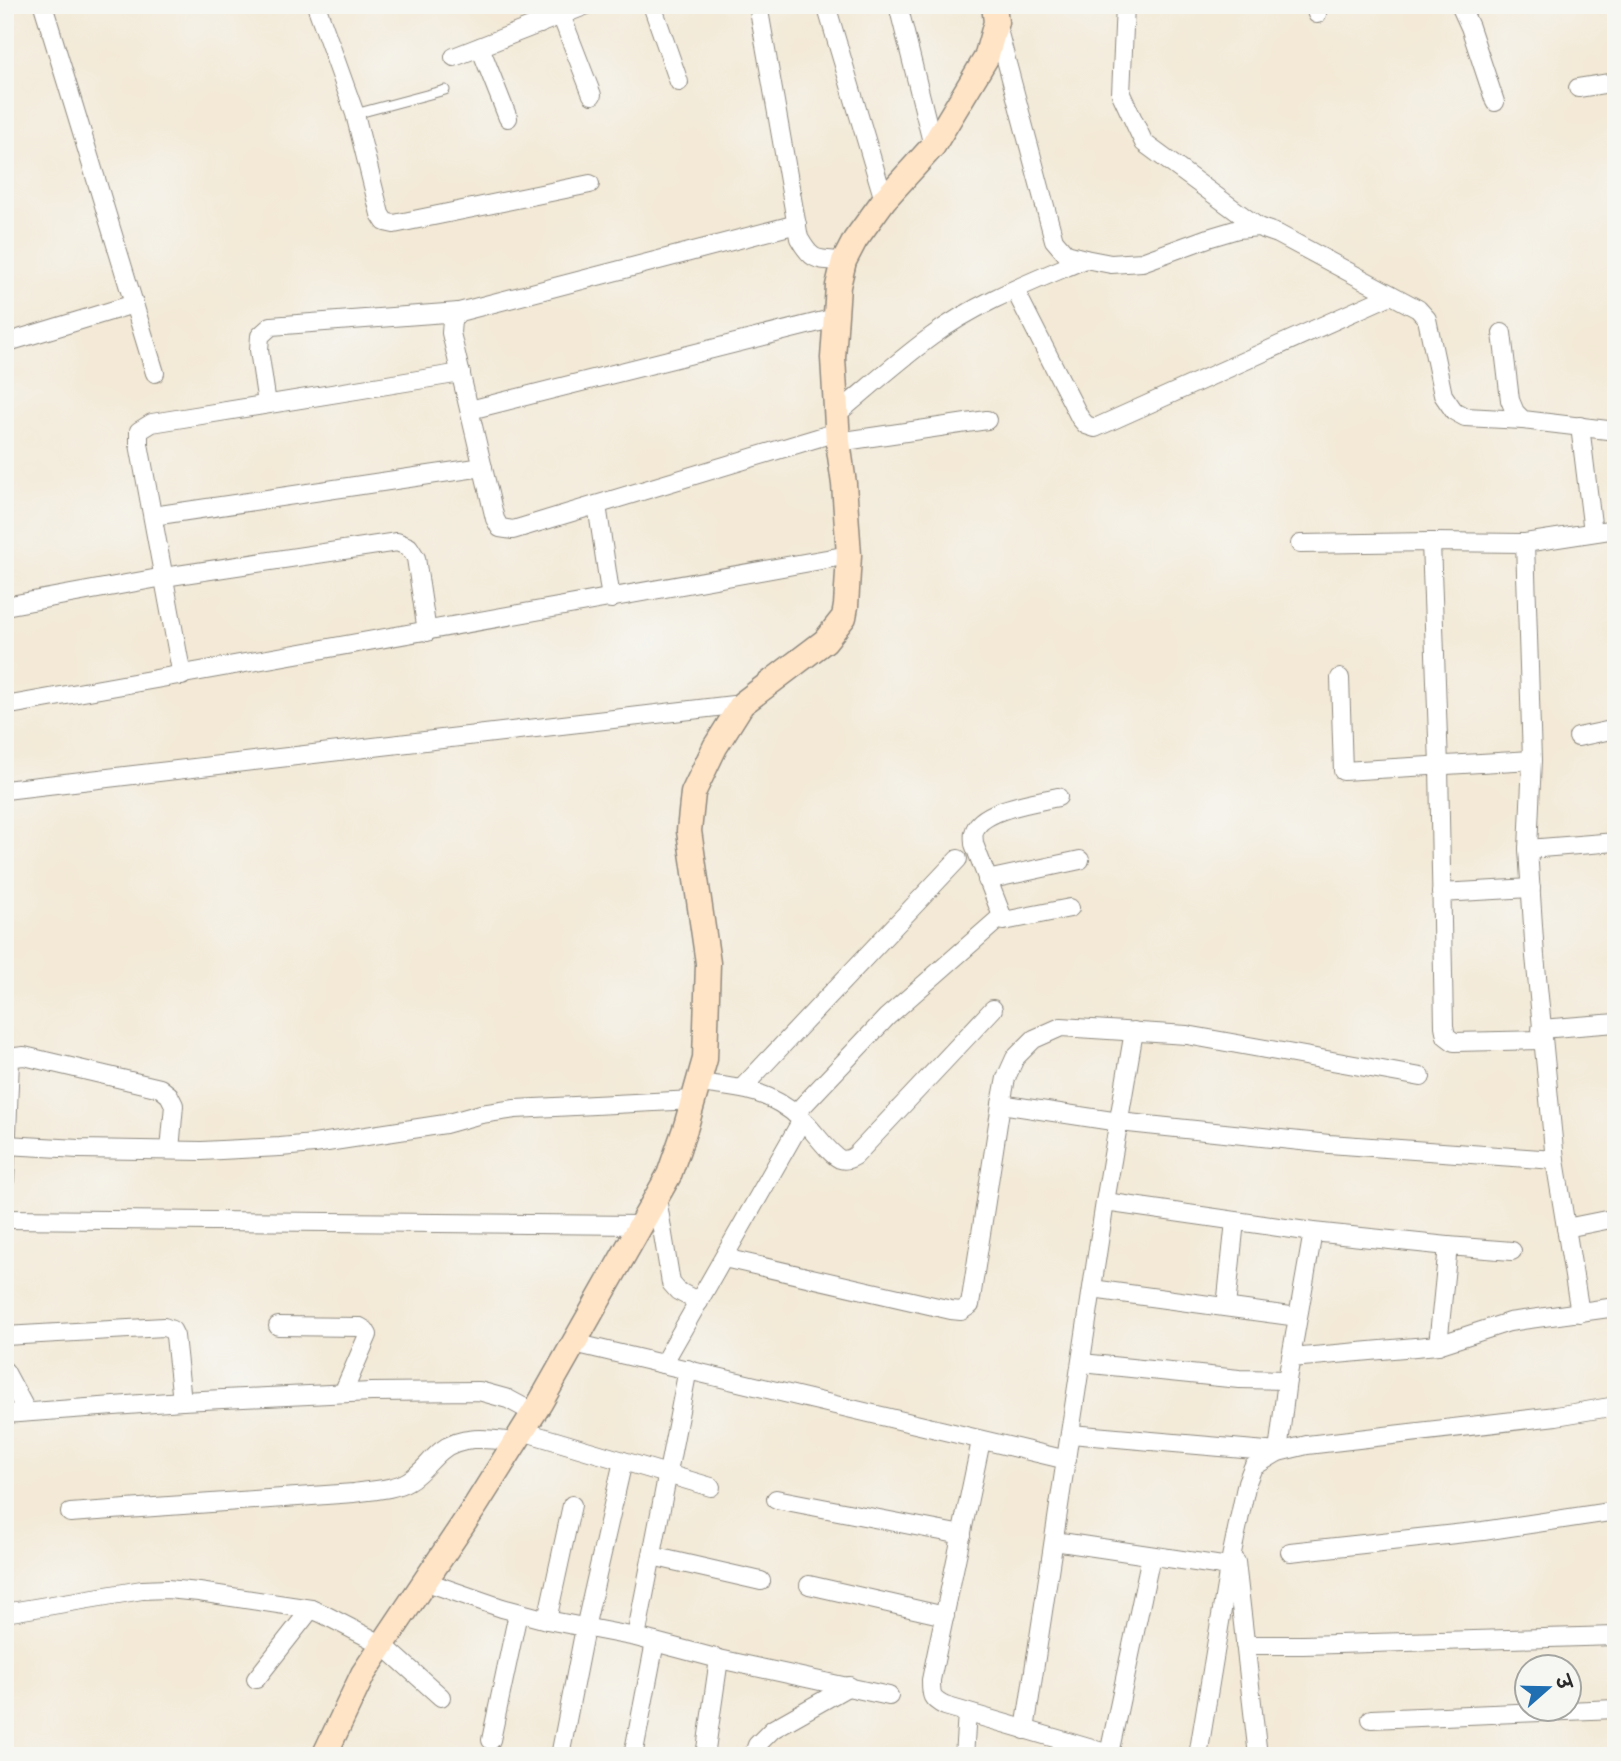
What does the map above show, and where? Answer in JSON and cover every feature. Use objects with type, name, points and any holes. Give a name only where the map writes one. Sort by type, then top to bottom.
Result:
[{"type":"main road","points":[[324,1756],[363,1674],[524,1429],[669,1175],[705,1059],[708,963],[689,831],[693,793],[715,747],[743,704],[825,641],[844,617],[849,555],[833,358],[838,286],[844,261],[855,240],[884,200],[933,146],[986,58],[995,14]]},
{"type":"street","points":[[43,5],[155,373]]},
{"type":"street","points":[[316,5],[355,114],[380,214],[385,222],[401,223],[590,184]]},
{"type":"street","points":[[533,5],[540,24]]},
{"type":"street","points":[[454,57],[587,5]]},
{"type":"street","points":[[652,5],[679,82]]},
{"type":"street","points":[[758,5],[799,237],[808,253],[817,258],[844,261]]},
{"type":"street","points":[[827,5],[884,200]]},
{"type":"street","points":[[898,5],[933,146]]},
{"type":"street","points":[[1125,5],[1121,94],[1144,143],[1258,227],[1278,234],[1418,309],[1427,319],[1443,395],[1454,411],[1465,417],[1523,420],[1616,431]]},
{"type":"street","points":[[1460,5],[1495,102]]},
{"type":"street","points":[[995,14],[1054,240],[1066,254],[1111,264],[1142,262],[1218,235],[1258,227]]},
{"type":"street","points":[[561,15],[592,95]]},
{"type":"street","points":[[480,47],[508,118]]},
{"type":"street","points":[[1578,88],[1616,82]]},
{"type":"street","points":[[267,404],[259,350],[260,336],[271,326],[459,312],[797,224]]},
{"type":"street","points":[[837,429],[932,335],[1014,290],[1085,259]]},
{"type":"street","points":[[1014,290],[1080,418],[1086,425],[1094,428],[1391,295]]},
{"type":"street","points":[[5,343],[134,304]]},
{"type":"street","points":[[459,312],[452,320],[452,333],[495,519],[500,528],[513,530],[837,429],[987,420]]},
{"type":"street","points":[[470,410],[835,318]]},
{"type":"street","points":[[1502,333],[1510,400],[1515,412],[1523,420]]},
{"type":"street","points":[[182,676],[139,444],[139,431],[152,423],[461,373]]},
{"type":"street","points":[[1580,426],[1593,532]]},
{"type":"street","points":[[153,516],[483,467]]},
{"type":"street","points":[[597,505],[611,599]]},
{"type":"street","points":[[1300,544],[1525,543],[1616,529]]},
{"type":"street","points":[[5,606],[164,577],[397,542],[409,547],[416,558],[427,632]]},
{"type":"street","points":[[1431,542],[1446,1036],[1454,1042],[1542,1035],[1616,1023]]},
{"type":"street","points":[[1525,543],[1532,760],[1528,849],[1542,1035],[1555,1160],[1580,1312]]},
{"type":"street","points":[[5,706],[849,555]]},
{"type":"street","points":[[1340,678],[1343,771],[1532,760]]},
{"type":"street","points":[[5,790],[743,704]]},
{"type":"street","points":[[1578,737],[1616,729]]},
{"type":"street","points":[[1058,797],[992,814],[980,822],[974,832],[974,844],[1004,921],[1070,908]]},
{"type":"street","points":[[1528,849],[1616,842]]},
{"type":"street","points":[[742,1088],[958,859]]},
{"type":"street","points":[[987,880],[1080,860]]},
{"type":"street","points":[[1441,893],[1531,888]]},
{"type":"street","points":[[663,1364],[724,1258],[799,1117],[887,1017],[1002,916]]},
{"type":"street","points":[[6,1145],[202,1151],[314,1144],[445,1124],[481,1114],[515,1109],[742,1088],[760,1092],[777,1101],[799,1117],[841,1160],[848,1160],[855,1156],[993,1009]]},
{"type":"street","points":[[724,1258],[951,1310],[961,1311],[970,1305],[1006,1078],[1015,1058],[1034,1039],[1061,1027],[1187,1035],[1421,1077]]},
{"type":"street","points":[[1025,1730],[1133,1031]]},
{"type":"street","points":[[5,1180],[7,1081],[10,1061],[15,1057],[24,1056],[160,1088],[169,1095],[174,1105],[170,1150]]},
{"type":"street","points":[[1001,1104],[1119,1122],[1329,1144],[1555,1160]]},
{"type":"street","points":[[657,1198],[671,1283],[678,1291],[699,1302]]},
{"type":"street","points":[[1105,1202],[1313,1232],[1512,1251]]},
{"type":"street","points":[[1566,1228],[1616,1218]]},
{"type":"street","points":[[5,1219],[642,1225]]},
{"type":"street","points":[[1226,1307],[1236,1222]]},
{"type":"street","points":[[1278,1452],[1287,1380],[1313,1232]]},
{"type":"street","points":[[1438,1345],[1448,1246]]},
{"type":"street","points":[[1092,1289],[1298,1317]]},
{"type":"street","points":[[1291,1358],[1438,1345],[1509,1322],[1616,1307]]},
{"type":"street","points":[[278,1326],[360,1326],[365,1329],[368,1335],[343,1394]]},
{"type":"street","points":[[5,1336],[164,1327],[172,1329],[182,1401]]},
{"type":"street","points":[[574,1343],[1067,1460]]},
{"type":"street","points":[[1082,1363],[1239,1379],[1287,1380]]},
{"type":"street","points":[[636,1637],[688,1369]]},
{"type":"street","points":[[5,1371],[26,1412]]},
{"type":"street","points":[[5,1414],[182,1401],[479,1391],[508,1399],[524,1429]]},
{"type":"street","points":[[1198,1756],[1228,1567],[1241,1502],[1253,1466],[1278,1452],[1307,1445],[1556,1416],[1616,1406]]},
{"type":"street","points":[[70,1513],[354,1493],[388,1488],[405,1483],[422,1471],[440,1451],[453,1442],[489,1439],[524,1429],[711,1487]]},
{"type":"street","points":[[1071,1434],[1278,1452]]},
{"type":"street","points":[[981,1441],[932,1680],[931,1693],[934,1700],[967,1713],[1112,1755],[1151,1556]]},
{"type":"street","points":[[561,1756],[585,1628],[623,1461]]},
{"type":"street","points":[[776,1499],[962,1535]]},
{"type":"street","points":[[547,1620],[572,1505]]},
{"type":"street","points":[[1290,1552],[1483,1531],[1616,1511]]},
{"type":"street","points":[[1054,1541],[1228,1567]]},
{"type":"street","points":[[1234,1541],[1258,1756]]},
{"type":"street","points":[[652,1556],[761,1581]]},
{"type":"street","points":[[424,1581],[518,1613],[636,1637],[719,1659],[889,1696]]},
{"type":"street","points":[[809,1585],[945,1616]]},
{"type":"street","points":[[5,1613],[142,1590],[167,1589],[311,1609],[383,1644],[441,1697]]},
{"type":"street","points":[[256,1679],[311,1609]]},
{"type":"street","points":[[491,1740],[518,1613]]},
{"type":"street","points":[[1245,1645],[1616,1636]]},
{"type":"street","points":[[633,1756],[655,1642]]},
{"type":"street","points":[[705,1756],[719,1659]]},
{"type":"street","points":[[753,1756],[757,1745],[773,1729],[849,1686]]},
{"type":"street","points":[[1371,1719],[1616,1709]]},
{"type":"street","points":[[964,1756],[967,1713]]},
{"type":"lane","points":[[355,114],[444,90]]}]
